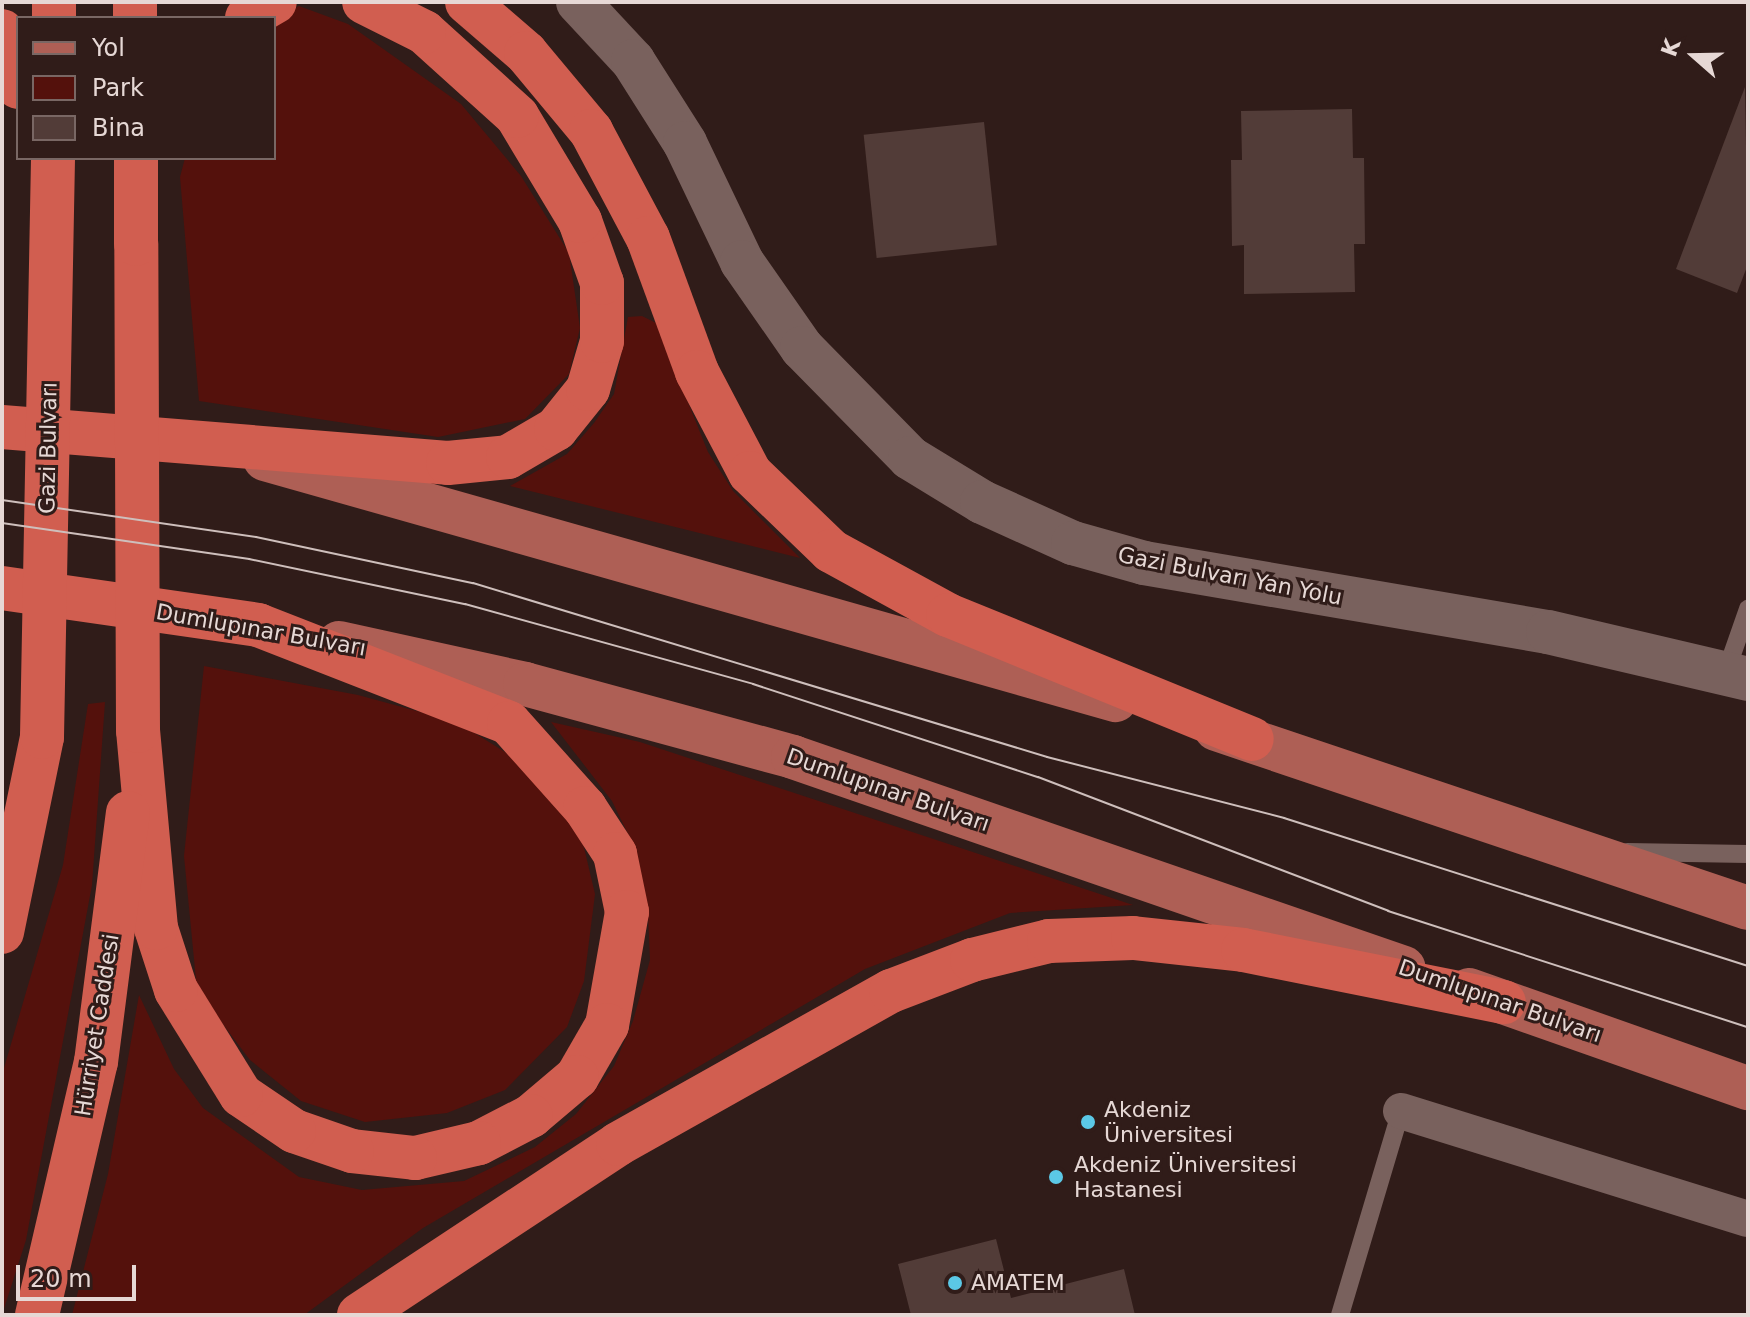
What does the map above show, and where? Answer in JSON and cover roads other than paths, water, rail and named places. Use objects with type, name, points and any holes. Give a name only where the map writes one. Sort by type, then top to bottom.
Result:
[{"type":"highway","points":[[250,16],[275,2]]},
{"type":"highway","points":[[2,427],[240,452],[448,463],[508,457],[556,429],[588,389],[602,341],[602,283],[580,221],[517,116],[424,32],[364,2]]},
{"type":"highway","points":[[467,2],[526,53],[591,131],[648,238],[697,372],[750,473],[831,551],[948,615],[1252,739]]},
{"type":"highway","points":[[2,31],[16,80]]},
{"type":"highway","points":[[33,160],[53,248]]},
{"type":"highway","name":"Gazi Bulvarı","points":[[2,932],[42,737],[53,160]]},
{"type":"highway","points":[[136,160],[138,731],[156,928],[176,990],[241,1095],[294,1131],[352,1151],[415,1158],[479,1143],[531,1116],[577,1077],[607,1025],[627,912],[615,854],[585,808],[509,723],[258,625]]},
{"type":"highway","points":[[136,244],[161,160]]},
{"type":"highway","name":"Dumlupınar Bulvarı","points":[[2,588],[258,625]]},
{"type":"highway","name":"Hürriyet Caddesi","points":[[37,1315],[96,1062],[138,731]]},
{"type":"highway","points":[[359,1315],[618,1144],[891,991],[972,960],[1049,941],[1133,938],[1243,950],[1504,1002]]},
{"type":"main road","name":"Gazi Bulvarı Yan Yolu","points":[[578,2],[633,61],[685,143],[742,262],[802,348],[910,458],[982,502],[1073,543],[1144,563],[1737,674]]},
{"type":"main road","points":[[240,452],[1252,739],[1748,908]]},
{"type":"main road","name":"Dumlupınar Bulvarı","points":[[258,625],[525,684],[793,757],[1748,1088]]},
{"type":"street","points":[[1401,1111],[1748,1219]]},
{"type":"lane","points":[[1737,674],[1748,609]]},
{"type":"lane","points":[[1575,851],[1748,854]]},
{"type":"lane","points":[[1340,1315],[1401,1111]]},
{"type":"tram line","points":[[2,500],[256,537],[473,583],[1047,757],[1284,818],[1748,966]]},
{"type":"tram line","points":[[2,523],[249,559],[465,604],[753,684],[1038,777],[1388,911],[1748,1027]]},
{"type":"place","name":"Akdeniz Üniversitesi","points":[[1088,1122]]},
{"type":"place","name":"Akdeniz Üniversitesi Hastanesi","points":[[1056,1177]]},
{"type":"place","name":"AMATEM","points":[[955,1283]]}]
